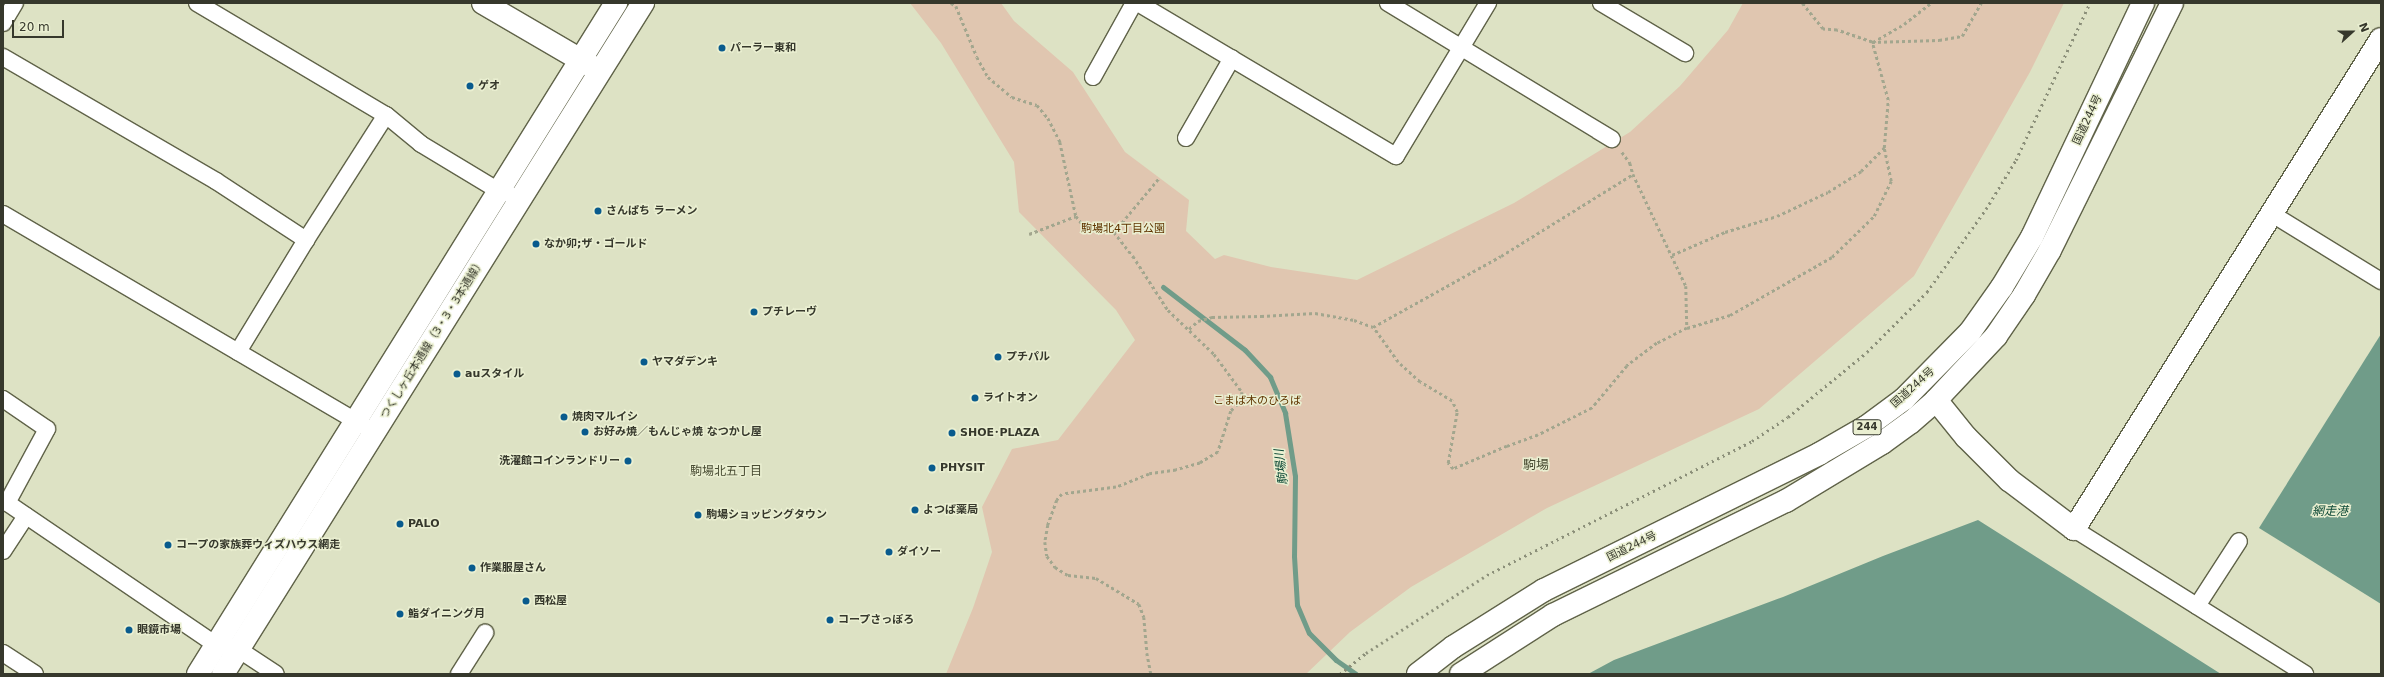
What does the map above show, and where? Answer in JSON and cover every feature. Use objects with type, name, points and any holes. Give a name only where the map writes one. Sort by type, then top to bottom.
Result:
[{"type":"main road","points":[[484,3],[600,71]]},
{"type":"main road","name":"つくしヶ丘本通線（3・3・3本通線）","points":[[198,674],[616,3]]},
{"type":"main road","name":"つくしヶ丘本通線（3・3・3本通線）","points":[[223,674],[642,3]]},
{"type":"main road","name":"国道244号","points":[[1418,674],[1453,647],[1544,590],[1820,454],[1866,427],[1904,399],[1970,332],[2002,287],[2028,243],[2143,3]]},
{"type":"main road","name":"国道244号","points":[[1461,674],[1553,615],[1792,498],[1882,443],[1910,423],[1936,400],[1996,336],[2024,295],[2053,244],[2172,3]]},
{"type":"main road","points":[[1936,400],[1966,437],[2009,480],[2074,529],[2381,39]]},
{"type":"street","points":[[3,23],[15,3]]},
{"type":"street","points":[[197,3],[386,115],[421,144],[499,191],[521,197]]},
{"type":"street","points":[[1093,77],[1134,3]]},
{"type":"street","points":[[1138,3],[1396,156],[1462,49],[1488,3]]},
{"type":"street","points":[[1388,3],[1612,139]]},
{"type":"street","points":[[1601,3],[1685,53]]},
{"type":"street","points":[[3,57],[216,181],[306,240]]},
{"type":"street","points":[[1186,138],[1232,58]]},
{"type":"street","points":[[238,352],[306,240],[386,115]]},
{"type":"street","points":[[3,214],[374,432]]},
{"type":"street","points":[[2272,214],[2381,281]]},
{"type":"street","points":[[3,399],[47,429],[5,501],[216,645],[238,649],[276,674]]},
{"type":"street","points":[[3,551],[26,516]]},
{"type":"street","points":[[2074,529],[2305,674]]},
{"type":"street","points":[[2197,606],[2239,541]]},
{"type":"street","points":[[459,674],[486,633]]},
{"type":"street","points":[[3,653],[35,674]]},
{"type":"path","points":[[951,3],[956,6],[976,57],[988,77],[1012,97],[1037,105],[1048,118],[1060,142],[1076,216],[1087,230],[1114,232],[1133,256],[1168,310],[1214,354],[1242,392],[1242,400],[1231,411],[1218,452],[1200,463],[1176,470],[1149,474],[1116,487],[1062,494],[1057,500],[1047,530],[1047,556],[1054,567],[1068,576],[1096,578],[1139,604],[1144,617],[1147,653],[1151,674]]},
{"type":"path","points":[[1802,3],[1823,29],[1836,30],[1872,42],[1939,40],[1962,36],[1981,3]]},
{"type":"path","points":[[1872,42],[1904,24],[1931,3]]},
{"type":"path","points":[[1189,329],[1198,321],[1212,316],[1261,316],[1315,313],[1354,320],[1373,327],[1398,362],[1420,382],[1452,401],[1457,412],[1448,463],[1453,469],[1507,446],[1538,435],[1592,408],[1627,366],[1657,343],[1687,328],[1730,316],[1832,257],[1874,216],[1891,181],[1884,148],[1888,100],[1872,42]]},
{"type":"path","points":[[1612,139],[1630,163],[1633,174],[1686,286],[1687,328]]},
{"type":"path","points":[[1672,255],[1725,232],[1777,216],[1828,192],[1861,171],[1884,148]]},
{"type":"path","points":[[1373,327],[1501,256],[1633,174]]},
{"type":"path","points":[[1114,232],[1159,178]]},
{"type":"path","points":[[1029,234],[1076,216]]},
{"type":"green space","name":"こまば木のひろば","points":[[910,3],[1001,3],[1014,21],[1073,72],[1125,152],[1189,200],[1186,231],[1215,259],[1224,255],[1271,267],[1357,280],[1514,203],[1630,132],[1680,86],[1728,30],[1743,3],[2064,3],[2030,72],[1914,276],[1759,409],[1547,508],[1411,587],[1350,632],[1306,674],[946,674],[973,608],[992,552],[982,507],[1012,449],[1058,440],[1135,340],[1116,310],[1019,212],[1014,162],[941,43]]},
{"type":"water","name":"網走港","points":[[2381,334],[2381,604],[2259,528]]},
{"type":"water","points":[[1978,520],[2221,674],[1588,674],[1614,660],[1783,597],[1883,556]]},
{"type":"waterway","name":"駒場川","points":[[1163,287],[1245,350],[1270,377],[1285,413],[1295,476],[1294,556],[1297,605],[1309,633],[1336,660],[1356,674]]},
{"type":"railway","points":[[1340,674],[1366,653],[1487,575],[1752,441],[1788,417],[1867,352],[1927,292],[1986,209],[2016,160],[2090,3]]},
{"type":"place","name":"パーラー東和","points":[[722,48]]},
{"type":"place","name":"ゲオ","points":[[470,86]]},
{"type":"place","name":"さんぱち ラーメン","points":[[598,211]]},
{"type":"place","name":"なか卯;ザ・ゴールド","points":[[536,244]]},
{"type":"place","name":"プチレーヴ","points":[[754,312]]},
{"type":"place","name":"プチパル","points":[[998,357]]},
{"type":"place","name":"ヤマダデンキ","points":[[644,362]]},
{"type":"place","name":"auスタイル","points":[[457,374]]},
{"type":"place","name":"ライトオン","points":[[975,398]]},
{"type":"place","name":"焼肉マルイシ","points":[[564,417]]},
{"type":"place","name":"お好み焼／もんじゃ焼 なつかし屋","points":[[585,432]]},
{"type":"place","name":"SHOE･PLAZA","points":[[952,433]]},
{"type":"place","name":"洗濯館コインランドリー","points":[[628,461]]},
{"type":"place","name":"PHYSIT","points":[[932,468]]},
{"type":"place","name":"よつば薬局","points":[[915,510]]},
{"type":"place","name":"駒場ショッピングタウン","points":[[698,515]]},
{"type":"place","name":"PALO","points":[[400,524]]},
{"type":"place","name":"コープの家族葬ウィズハウス網走","points":[[168,545]]},
{"type":"place","name":"ダイソー","points":[[889,552]]},
{"type":"place","name":"作業服屋さん","points":[[472,568]]},
{"type":"place","name":"西松屋","points":[[526,601]]},
{"type":"place","name":"鮨ダイニング月","points":[[400,614]]},
{"type":"place","name":"コープさっぽろ","points":[[830,620]]},
{"type":"place","name":"眼鏡市場","points":[[129,630]]},
{"type":"district","name":"駒場","points":[[1536,465]]},
{"type":"district","name":"駒場北五丁目","points":[[726,472]]},
{"type":"park label","name":"駒場北4丁目公園","points":[[1123,229]]}]
